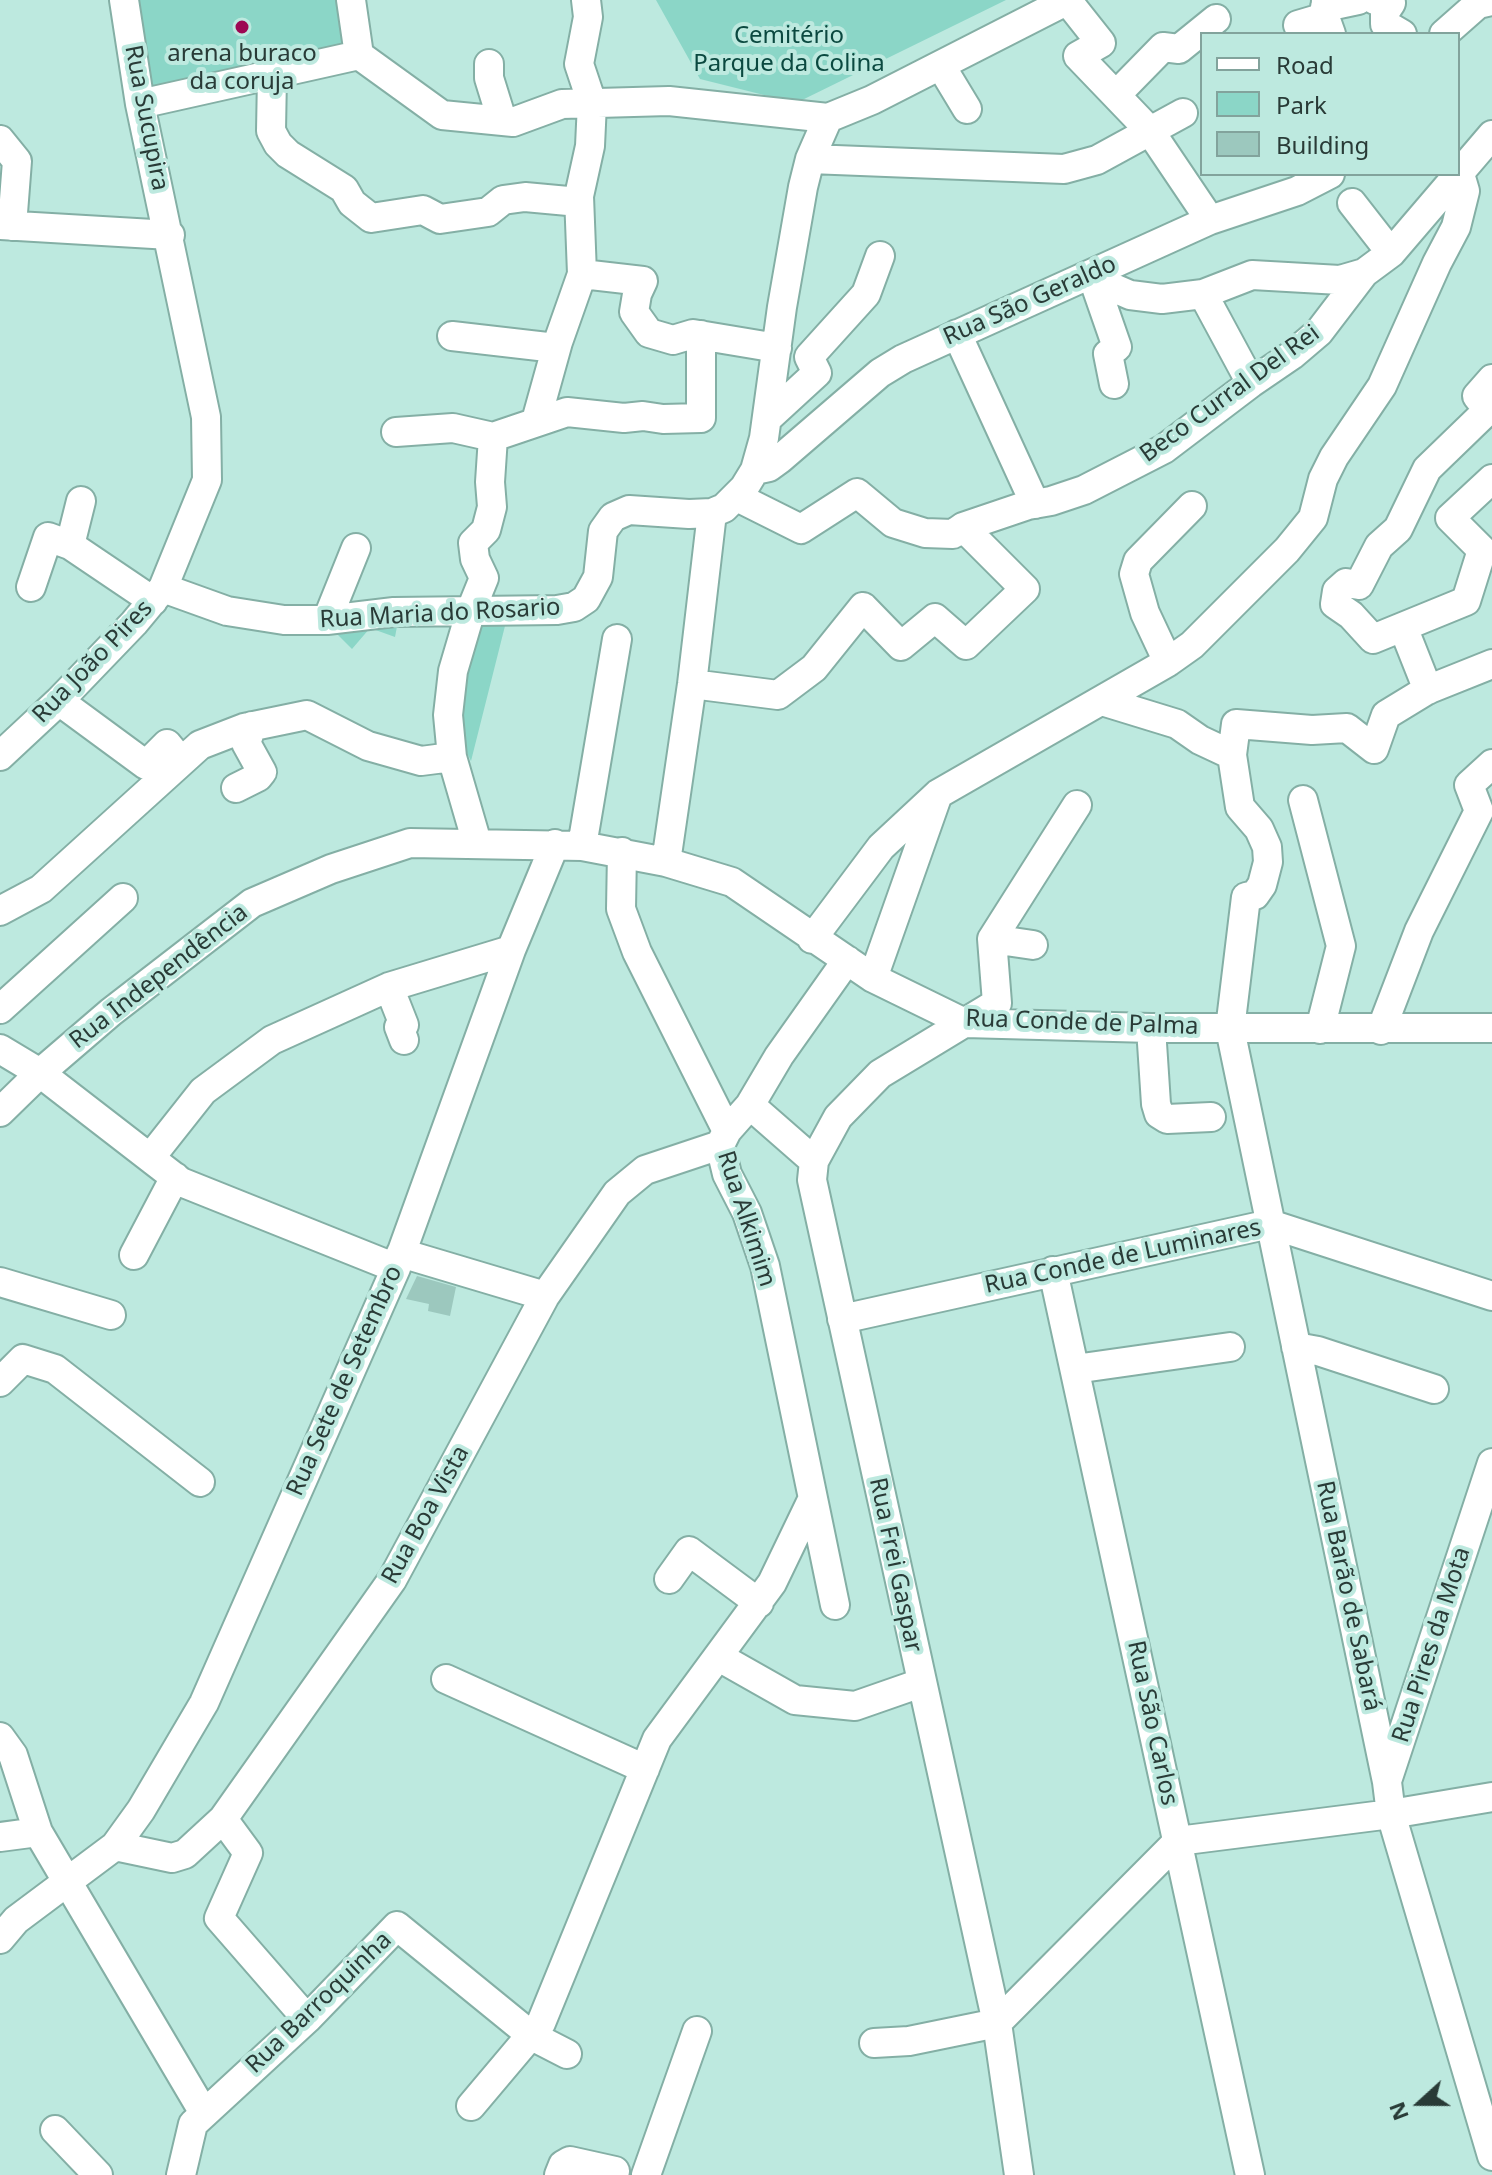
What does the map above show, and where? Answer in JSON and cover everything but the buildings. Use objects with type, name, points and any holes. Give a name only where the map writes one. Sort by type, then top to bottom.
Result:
[{"type":"street","name":"Rua Sucupira","points":[[124,0],[140,104],[170,235]]},
{"type":"street","points":[[351,0],[359,55],[442,115],[513,122],[562,104],[669,101],[828,118],[941,66],[1067,0],[1101,43],[1078,56],[1150,131],[1210,220]]},
{"type":"street","points":[[536,421],[556,348],[582,274],[579,202],[590,146],[592,103],[579,64],[588,17],[586,0]]},
{"type":"street","points":[[1321,17],[1358,0]]},
{"type":"street","points":[[1375,0],[1391,3],[1385,12],[1385,24],[1399,32]]},
{"type":"street","points":[[1446,32],[1478,4],[1492,1]]},
{"type":"street","points":[[1116,95],[1163,47],[1179,49],[1215,18]]},
{"type":"street","points":[[140,104],[359,55]]},
{"type":"street","points":[[489,64],[489,78],[502,120]]},
{"type":"street","points":[[941,66],[967,109]]},
{"type":"street","points":[[258,79],[271,131],[278,144],[314,171],[337,183],[352,203],[371,218],[423,210],[440,219],[488,212],[503,200],[525,197],[579,202]]},
{"type":"street","points":[[810,159],[1064,169],[1097,160],[1183,113]]},
{"type":"street","points":[[666,862],[692,684],[712,513],[737,497],[755,470],[768,418],[798,217],[810,159],[828,118]]},
{"type":"street","points":[[812,939],[881,847],[938,794],[1168,662],[1202,635],[1287,550],[1313,518],[1328,468],[1382,386],[1456,227],[1465,191],[1466,166],[1492,135]]},
{"type":"street","points":[[0,140],[17,161],[6,225],[170,235]]},
{"type":"street","name":"Rua São Geraldo","points":[[755,470],[769,467],[780,459],[880,373],[903,359],[1090,278],[1210,220],[1297,191],[1326,176]]},
{"type":"street","points":[[1090,278],[1130,295],[1162,299],[1203,294],[1252,275],[1340,280],[1364,273],[1391,253],[1457,176]]},
{"type":"street","points":[[1352,203],[1391,253]]},
{"type":"street","name":"Rua João Pires","points":[[0,756],[59,701],[158,594],[207,480],[206,417],[170,235]]},
{"type":"street","points":[[768,418],[817,373],[809,357],[866,294],[880,256]]},
{"type":"street","name":"Beco Curral Del Rei","points":[[737,497],[801,529],[857,493],[893,523],[925,533],[953,534],[963,527],[1084,490],[1164,449],[1292,355],[1319,332],[1364,273]]},
{"type":"street","points":[[582,274],[643,281],[634,312],[649,333],[673,340],[693,334],[777,348]]},
{"type":"street","points":[[1090,278],[1117,347],[1108,354],[1114,384]]},
{"type":"street","points":[[1203,294],[1251,383]]},
{"type":"street","points":[[957,334],[1035,504]]},
{"type":"street","points":[[396,432],[453,428],[493,437],[567,412],[624,418],[701,418],[701,335]]},
{"type":"street","points":[[452,336],[556,348]]},
{"type":"street","points":[[1492,379],[1477,396],[1488,410],[1427,469],[1398,529],[1379,546],[1359,585],[1346,583],[1337,591],[1335,604],[1351,615],[1373,639],[1466,601],[1482,550],[1450,518],[1492,479]]},
{"type":"street","points":[[477,843],[452,757],[448,715],[453,671],[484,578],[475,559],[473,543],[486,530],[492,507],[493,437]]},
{"type":"street","points":[[31,587],[48,537],[70,545],[81,501]]},
{"type":"street","points":[[1168,662],[1145,613],[1134,574],[1138,561],[1192,506]]},
{"type":"street","name":"Rua Maria do Rosario","points":[[70,545],[158,594],[254,617],[327,620],[394,612],[557,610],[574,607],[586,599],[598,577],[603,531],[613,517],[629,510],[712,513]]},
{"type":"street","points":[[692,684],[778,695],[814,668],[863,607],[901,646],[935,618],[966,645],[1025,589],[963,527]]},
{"type":"street","points":[[327,620],[356,548]]},
{"type":"street","points":[[1403,627],[1428,690]]},
{"type":"street","name":"Rua Sete de Setembro","points":[[0,1939],[16,1920],[115,1846],[141,1810],[204,1703],[399,1261],[511,950],[568,845],[617,639]]},
{"type":"street","points":[[1102,701],[1177,724],[1200,740],[1232,755],[1236,724],[1312,730],[1347,728],[1374,749],[1386,715],[1428,690],[1492,664]]},
{"type":"street","points":[[59,701],[146,765],[167,744],[181,761]]},
{"type":"street","points":[[0,911],[41,889],[200,745],[252,726],[307,715],[368,746],[421,761],[452,757]]},
{"type":"street","points":[[236,788],[262,772],[246,743],[252,726]]},
{"type":"street","name":"Rua Barão de Sabará","points":[[1232,755],[1240,807],[1259,829],[1267,847],[1268,862],[1262,885],[1255,895],[1246,897],[1230,1029],[1387,1782],[1391,1814],[1492,2156]]},
{"type":"street","points":[[1381,1030],[1419,931],[1479,811],[1469,785],[1492,764]]},
{"type":"street","points":[[873,978],[938,794]]},
{"type":"street","points":[[1303,800],[1341,946],[1320,1029]]},
{"type":"street","points":[[750,1105],[814,1161],[838,1117],[880,1074],[997,1003],[992,939],[1077,805]]},
{"type":"street","name":"Rua Independência","points":[[0,1112],[111,1012],[252,903],[331,869],[410,843],[568,845],[666,862]]},
{"type":"street","name":"Rua Alkimim","points":[[622,852],[621,909],[637,952],[723,1138],[727,1174],[747,1213],[765,1266],[835,1605]]},
{"type":"street","name":"Rua Conde de Palma","points":[[666,862],[732,882],[873,978],[965,1023],[1230,1029],[1492,1028]]},
{"type":"street","points":[[0,1009],[123,898]]},
{"type":"street","points":[[992,939],[1033,945]]},
{"type":"street","points":[[150,1158],[203,1091],[272,1040],[389,987],[511,950]]},
{"type":"street","points":[[723,1138],[750,1105],[779,1056],[847,960]]},
{"type":"street","points":[[389,987],[404,1025],[399,1027],[404,1040]]},
{"type":"street","points":[[1151,1028],[1159,1114],[1167,1119],[1211,1117]]},
{"type":"street","points":[[0,1049],[40,1073],[181,1182],[399,1261],[545,1296]]},
{"type":"street","name":"Rua Boa Vista","points":[[115,1846],[172,1858],[185,1854],[223,1819],[398,1569],[545,1296],[617,1193],[645,1170],[723,1138]]},
{"type":"street","name":"Rua Frei Gaspar","points":[[814,1161],[812,1180],[997,2023],[1019,2175]]},
{"type":"street","points":[[134,1255],[175,1177]]},
{"type":"street","name":"Rua Conde de Luminares","points":[[842,1319],[1270,1224],[1492,1296]]},
{"type":"street","name":"Rua São Carlos","points":[[1053,1271],[1250,2175]]},
{"type":"street","points":[[0,1282],[111,1315]]},
{"type":"street","points":[[1075,1369],[1230,1347]]},
{"type":"street","points":[[1296,1347],[1318,1351],[1434,1389]]},
{"type":"street","points":[[0,1382],[23,1359],[55,1369],[200,1482]]},
{"type":"street","name":"Rua Pires da Mota","points":[[1387,1782],[1492,1463]]},
{"type":"street","points":[[471,2106],[541,2023],[657,1739],[772,1583],[812,1500]]},
{"type":"street","points":[[669,1579],[689,1551],[759,1603]]},
{"type":"street","points":[[719,1657],[795,1700],[855,1706],[921,1683]]},
{"type":"street","points":[[446,1679],[645,1769]]},
{"type":"street","points":[[0,1737],[13,1755],[38,1832],[204,2113]]},
{"type":"street","points":[[874,2043],[909,2041],[997,2023],[1178,1841],[1391,1814],[1492,1797]]},
{"type":"street","points":[[223,1819],[248,1853],[219,1918],[307,2019]]},
{"type":"street","points":[[0,1837],[38,1832]]},
{"type":"street","name":"Rua Barroquinha","points":[[181,2175],[193,2124],[307,2019],[397,1926],[532,2036],[567,2054]]},
{"type":"street","points":[[646,2175],[697,2031]]},
{"type":"street","points":[[55,2130],[98,2175]]},
{"type":"street","points":[[559,2175],[563,2165],[570,2161],[615,2171]]},
{"type":"green space","name":"arena buraco da coruja","points":[[126,0],[349,0],[358,54],[144,95]]},
{"type":"green space","name":"Cemitério Parque da Colina","points":[[656,0],[1006,0],[796,103],[700,79]]},
{"type":"green space","points":[[482,611],[508,614],[471,761],[459,737],[462,674]]},
{"type":"green space","points":[[399,616],[395,637],[370,628],[352,649],[331,628]]},
{"type":"place","name":"arena buraco da coruja","points":[[242,27]]}]
